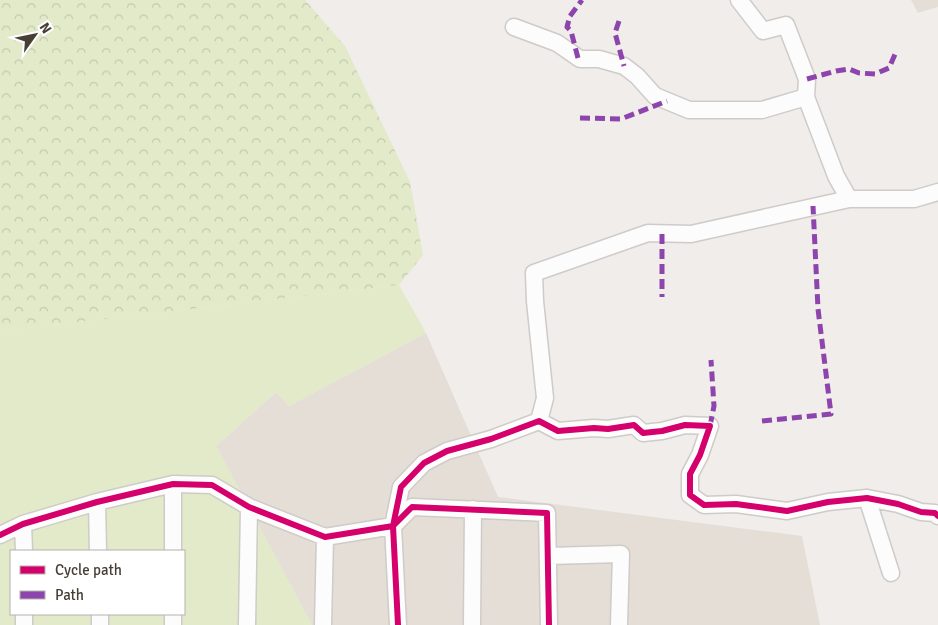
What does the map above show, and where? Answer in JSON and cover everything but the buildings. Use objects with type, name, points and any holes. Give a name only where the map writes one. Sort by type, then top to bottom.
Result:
[{"type":"street","points":[[739,0],[763,31],[786,25],[807,79],[806,97],[836,176],[849,199]]},
{"type":"street","points":[[514,27],[557,43],[580,60],[599,59],[624,66],[637,76],[654,96],[689,110],[762,110],[806,97]]},
{"type":"street","points":[[539,421],[545,398],[534,273],[648,233],[691,234],[849,199],[914,199],[938,192]]},
{"type":"street","points":[[398,625],[393,526],[401,488],[424,463],[447,451],[491,439],[539,421],[558,431],[594,428],[608,429],[634,425],[643,433],[685,426],[710,426],[700,455],[690,474],[690,495],[704,505],[736,504],[787,511],[828,502],[867,498],[898,504],[921,512],[937,510]]},
{"type":"street","points":[[173,484],[173,550]]},
{"type":"street","points":[[0,535],[23,524],[97,502],[173,484],[212,485],[249,507],[325,537],[393,526],[412,507],[547,513],[549,625]]},
{"type":"street","points":[[867,498],[891,573]]},
{"type":"street","points":[[97,502],[98,550]]},
{"type":"street","points":[[247,625],[249,507]]},
{"type":"street","points":[[472,625],[473,509]]},
{"type":"street","points":[[23,524],[24,550]]},
{"type":"street","points":[[322,625],[325,537]]},
{"type":"street","points":[[548,556],[621,554],[619,625]]},
{"type":"shaded area","points":[[911,0],[938,0],[938,7],[918,13]]},
{"type":"shaded area","points":[[426,333],[498,497],[802,536],[820,625],[312,625],[216,446],[276,392],[289,406]]},
{"type":"green space","points":[[0,0],[305,0],[345,46],[410,182],[423,255],[399,285],[0,331]]},
{"type":"green space","points":[[399,285],[426,333],[289,406],[276,392],[216,446],[312,625],[0,625],[0,331]]},
{"type":"marked path","points":[[578,58],[571,31],[567,27],[570,16],[582,0]]},
{"type":"marked path","points":[[619,21],[615,33],[624,66]]},
{"type":"marked path","points":[[807,79],[849,69],[859,73],[875,74],[889,68],[896,52]]},
{"type":"marked path","points":[[580,118],[621,119],[667,101]]},
{"type":"marked path","points":[[762,421],[831,414],[818,309],[813,206]]},
{"type":"marked path","points":[[662,234],[662,297]]},
{"type":"marked path","points":[[710,426],[714,406],[711,360]]},
{"type":"cycle path","points":[[398,625],[393,526],[401,487],[424,463],[447,451],[491,439],[539,421],[558,431],[594,428],[608,429],[634,425],[643,433],[662,431],[685,425],[710,426],[700,455],[690,474],[690,495],[704,505],[736,504],[787,511],[828,502],[867,498],[898,504],[921,512],[935,513],[938,516]]},
{"type":"cycle path","points":[[0,535],[23,524],[97,502],[173,484],[212,485],[249,507],[325,537],[393,526],[412,507],[547,513],[549,625]]}]
